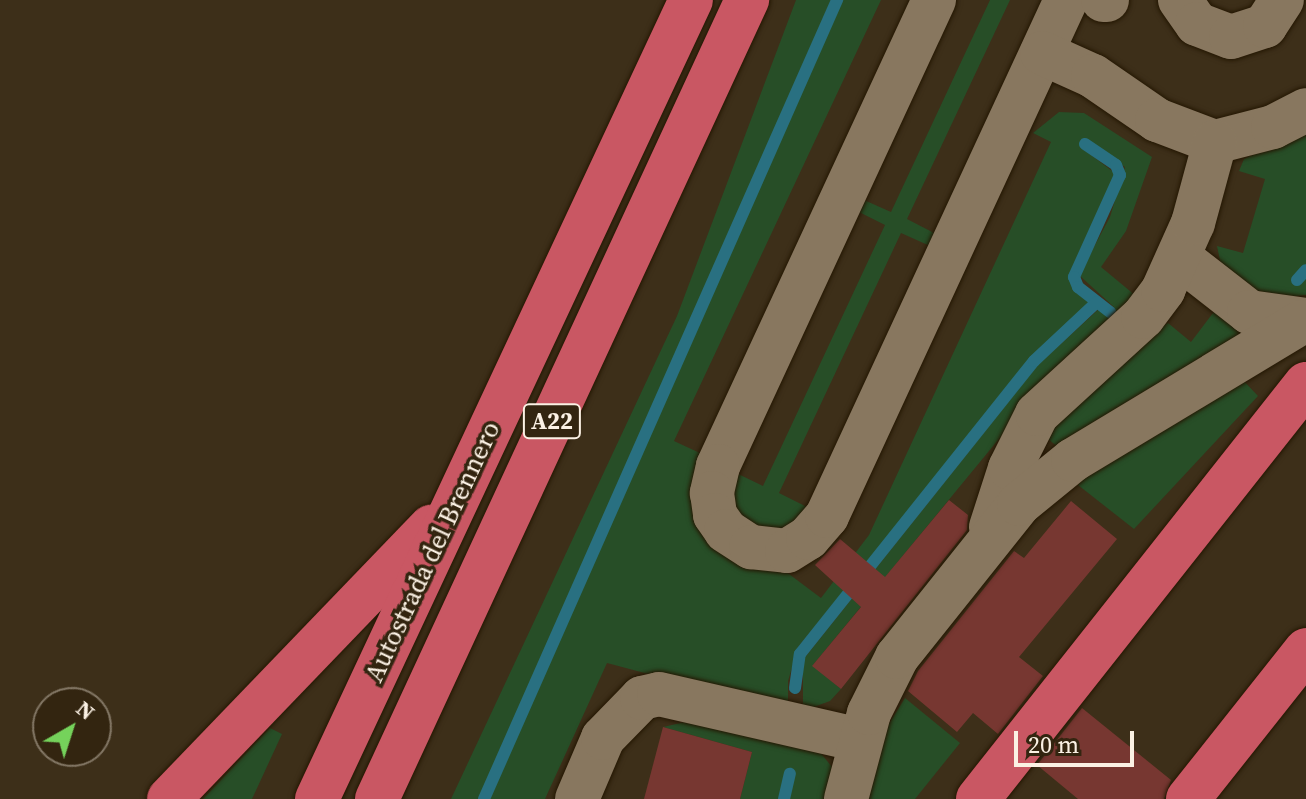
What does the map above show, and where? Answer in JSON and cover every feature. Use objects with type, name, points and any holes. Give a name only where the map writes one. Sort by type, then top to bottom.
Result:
[{"type":"highway","name":"Autostrada del Brennero","points":[[317,799],[691,0]]},
{"type":"highway","name":"Autostrada del Brennero","points":[[377,799],[747,0]]},
{"type":"highway","points":[[978,799],[1306,384]]},
{"type":"highway","points":[[169,799],[457,499]]},
{"type":"highway","points":[[1188,799],[1306,650]]},
{"type":"lane","points":[[934,0],[718,466],[712,493],[715,515],[726,531],[751,547],[787,551],[808,538],[827,516],[1066,0]]},
{"type":"lane","points":[[1180,0],[1197,24],[1231,37],[1265,26],[1282,0]]},
{"type":"lane","points":[[1042,53],[1093,76],[1157,120],[1215,142],[1237,140],[1306,110]]},
{"type":"lane","points":[[987,541],[1016,454],[1037,414],[1143,317],[1180,258],[1215,142]]},
{"type":"lane","points":[[1180,258],[1249,312],[1304,321]]},
{"type":"lane","points":[[846,799],[860,740],[897,657],[1019,504],[1073,460],[1304,321]]},
{"type":"lane","points":[[577,799],[603,738],[642,698],[659,694],[860,740]]},
{"type":"green space","points":[[796,0],[831,0],[480,799],[451,799],[677,316]]},
{"type":"green space","points":[[839,0],[881,0],[674,441],[702,454],[696,484],[777,565],[821,598],[869,535],[1051,142],[1033,133],[1059,112],[1084,113],[1152,157],[1126,231],[1101,267],[1136,296],[1021,412],[813,665],[841,689],[830,701],[803,711],[803,660],[1038,365],[1099,309],[1106,316],[1114,307],[1079,275],[1110,217],[1125,167],[1086,141],[1083,149],[1116,174],[1071,274],[1074,287],[1092,302],[1036,354],[798,647],[788,681],[788,711],[607,663],[545,799],[490,799]]},
{"type":"green space","points":[[990,0],[1010,0],[907,219],[936,234],[930,246],[901,233],[779,493],[815,511],[778,535],[740,520],[727,481],[730,470],[763,486],[885,225],[859,212],[864,200],[891,212]]},
{"type":"green space","points":[[1306,129],[1306,295],[1287,297],[1244,288],[1221,265],[1217,246],[1243,253],[1265,179],[1239,171],[1244,159]]},
{"type":"green space","points":[[1216,309],[1256,327],[1058,447],[1048,439],[1051,425],[1153,331],[1168,323],[1191,342]]},
{"type":"green space","points":[[1241,378],[1258,396],[1134,529],[1078,485],[1089,472]]},
{"type":"green space","points":[[905,698],[960,743],[915,799],[867,799],[887,727]]},
{"type":"green space","points":[[694,720],[815,746],[832,767],[826,799],[789,799],[794,776],[788,774],[782,799],[740,799],[752,752],[663,727]]},
{"type":"green space","points":[[270,728],[282,734],[252,799],[203,799]]},
{"type":"building","points":[[949,500],[968,515],[967,530],[841,689],[812,666],[861,607],[815,565],[840,539],[885,577]]},
{"type":"building","points":[[1071,501],[1117,539],[1019,657],[1043,676],[998,734],[973,713],[957,732],[908,691],[918,671],[1014,551],[1024,558]]},
{"type":"building","points":[[1082,708],[1171,780],[1164,799],[1078,799],[1037,765]]},
{"type":"building","points":[[663,727],[752,752],[740,799],[644,799]]},
{"type":"waterway","points":[[484,799],[837,0]]},
{"type":"waterway","points":[[1085,144],[1116,165],[1120,175],[1074,277],[1078,287],[1110,312]]},
{"type":"waterway","points":[[1297,280],[1306,270]]},
{"type":"waterway","points":[[795,688],[800,654],[1034,361],[1097,302]]},
{"type":"waterway","points":[[784,799],[790,774]]}]
